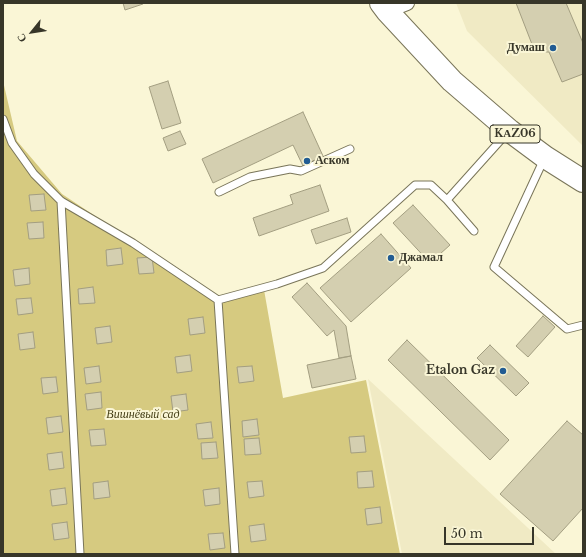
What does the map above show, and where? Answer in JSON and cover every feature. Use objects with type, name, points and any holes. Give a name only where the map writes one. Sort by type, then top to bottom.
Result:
[{"type":"highway","name":"KАZ06","points":[[392,6],[452,81],[510,130],[545,156],[583,181]]},
{"type":"lane","points":[[3,118],[12,144],[34,174],[61,201],[133,243],[218,300],[277,284],[323,268],[415,185],[431,185],[447,200],[474,231]]},
{"type":"lane","points":[[447,200],[510,130]]},
{"type":"lane","points":[[219,192],[250,178],[290,169],[301,171],[350,148]]},
{"type":"lane","points":[[545,156],[494,267],[567,329],[583,325]]},
{"type":"lane","points":[[61,201],[80,554]]},
{"type":"lane","points":[[218,300],[235,554]]},
{"type":"shaded area","points":[[456,3],[583,3],[583,146],[467,31]]},
{"type":"shaded area","points":[[368,379],[556,554],[402,554]]},
{"type":"green space","name":"Вишнёвый сад","points":[[3,81],[17,141],[62,194],[217,297],[263,284],[283,398],[366,380],[400,554],[3,554]]},
{"type":"building","points":[[123,3],[142,3],[143,4],[125,10]]},
{"type":"building","points":[[516,3],[566,3],[583,43],[583,74],[562,82],[549,52],[535,52]]},
{"type":"building","points":[[168,81],[181,123],[162,129],[149,87]]},
{"type":"building","points":[[303,112],[323,156],[303,166],[293,145],[213,183],[202,159]]},
{"type":"building","points":[[180,131],[186,144],[168,151],[163,138]]},
{"type":"building","points":[[320,185],[329,211],[259,236],[253,218],[293,204],[290,195]]},
{"type":"building","points":[[44,194],[46,210],[31,211],[29,195]]},
{"type":"building","points":[[413,205],[450,245],[430,263],[393,223]]},
{"type":"building","points":[[347,218],[351,232],[316,244],[311,230]]},
{"type":"building","points":[[43,222],[44,238],[29,239],[27,223]]},
{"type":"building","points":[[381,234],[411,268],[351,322],[320,288]]},
{"type":"building","points":[[121,248],[123,264],[107,266],[106,250]]},
{"type":"building","points":[[152,257],[154,273],[139,274],[137,258]]},
{"type":"building","points":[[29,268],[30,284],[15,286],[13,270]]},
{"type":"building","points":[[307,283],[346,326],[351,356],[339,358],[334,330],[327,336],[292,297]]},
{"type":"building","points":[[93,287],[95,303],[79,304],[78,289]]},
{"type":"building","points":[[31,298],[33,313],[18,315],[16,299]]},
{"type":"building","points":[[543,316],[555,327],[528,357],[516,346]]},
{"type":"building","points":[[203,317],[205,333],[190,335],[188,319]]},
{"type":"building","points":[[110,326],[112,342],[97,344],[95,328]]},
{"type":"building","points":[[33,332],[35,348],[20,350],[18,334]]},
{"type":"building","points":[[407,340],[509,440],[490,460],[388,360]]},
{"type":"building","points":[[490,345],[529,383],[516,396],[477,358]]},
{"type":"building","points":[[190,355],[192,371],[177,373],[175,357]]},
{"type":"building","points":[[351,356],[356,379],[312,388],[307,365]]},
{"type":"building","points":[[99,366],[101,382],[86,384],[84,368]]},
{"type":"building","points":[[252,366],[254,381],[239,383],[237,367]]},
{"type":"building","points":[[56,377],[58,392],[43,394],[41,378]]},
{"type":"building","points":[[101,392],[102,408],[87,410],[85,394]]},
{"type":"building","points":[[186,394],[188,410],[173,412],[171,396]]},
{"type":"building","points":[[61,416],[63,432],[48,434],[46,418]]},
{"type":"building","points":[[257,419],[259,435],[243,437],[242,421]]},
{"type":"building","points":[[567,421],[583,435],[583,508],[553,541],[500,494]]},
{"type":"building","points":[[211,422],[213,438],[198,439],[196,424]]},
{"type":"building","points":[[104,429],[106,445],[91,446],[89,430]]},
{"type":"building","points":[[364,436],[366,452],[351,453],[349,437]]},
{"type":"building","points":[[259,438],[261,454],[245,455],[244,439]]},
{"type":"building","points":[[216,442],[218,458],[202,459],[201,443]]},
{"type":"building","points":[[62,452],[64,468],[49,470],[47,454]]},
{"type":"building","points":[[372,471],[374,487],[358,488],[357,472]]},
{"type":"building","points":[[108,481],[110,497],[94,499],[93,483]]},
{"type":"building","points":[[262,481],[264,496],[249,498],[247,482]]},
{"type":"building","points":[[65,488],[67,504],[52,506],[50,490]]},
{"type":"building","points":[[219,488],[220,504],[205,506],[203,490]]},
{"type":"building","points":[[380,507],[382,523],[367,525],[365,509]]},
{"type":"building","points":[[67,522],[69,538],[54,540],[52,524]]},
{"type":"building","points":[[264,524],[266,540],[251,542],[249,526]]},
{"type":"building","points":[[223,533],[225,548],[210,550],[208,534]]},
{"type":"place","name":"Думаш","points":[[553,48]]},
{"type":"place","name":"Аском","points":[[307,161]]},
{"type":"place","name":"Джамал","points":[[391,258]]},
{"type":"place","name":"Etalon Gaz","points":[[503,371]]}]
